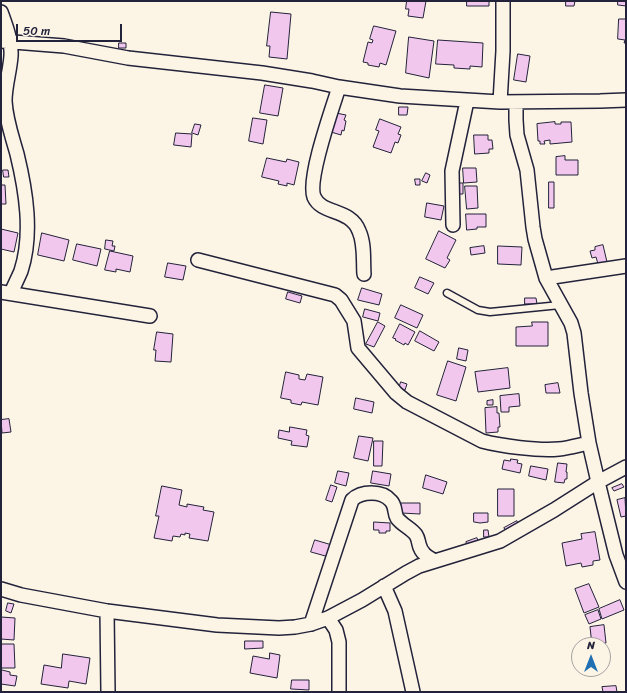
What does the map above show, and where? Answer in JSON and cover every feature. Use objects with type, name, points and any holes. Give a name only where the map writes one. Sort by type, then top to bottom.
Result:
[{"type":"street","points":[[500,102],[503,51],[503,1]]},
{"type":"street","points":[[1,12],[6,42],[11,56],[5,101],[8,122],[22,177],[28,226],[22,265],[6,292],[150,316]]},
{"type":"street","points":[[6,42],[64,46],[128,58],[255,72],[312,80],[339,87],[380,94],[500,102],[626,100]]},
{"type":"street","points":[[339,87],[314,172],[313,191],[315,199],[321,205],[352,219],[356,225],[362,240],[364,274]]},
{"type":"street","points":[[454,225],[452,171],[468,101]]},
{"type":"street","points":[[516,102],[517,135],[527,170],[532,227],[546,278],[574,333],[589,443],[616,555],[626,582]]},
{"type":"street","points":[[198,260],[335,295],[341,300],[354,321],[358,348],[396,393],[407,402],[482,441],[494,444],[546,449],[559,449],[589,443]]},
{"type":"street","points":[[546,278],[626,266]]},
{"type":"street","points":[[1,589],[21,595],[107,611],[218,625],[279,628],[311,624],[328,618],[362,600],[419,566],[500,541],[554,510],[598,482],[626,467]]},
{"type":"street","points":[[311,624],[352,500],[357,495],[370,493],[386,497],[391,501],[395,507],[397,518],[415,533],[422,552],[427,557],[435,561]]},
{"type":"street","points":[[384,586],[395,611],[413,692]]},
{"type":"street","points":[[107,611],[108,692]]},
{"type":"street","points":[[328,618],[336,630],[339,642],[339,692]]},
{"type":"lane","points":[[447,293],[478,310],[490,312],[560,305]]},
{"type":"building","points":[[407,1],[426,1],[423,18],[408,16],[409,9],[406,9]]},
{"type":"building","points":[[467,1],[489,1],[489,6],[467,6]]},
{"type":"building","points":[[566,1],[575,1],[574,6],[566,6]]},
{"type":"building","points":[[618,1],[626,1],[626,6],[618,5]]},
{"type":"building","points":[[271,12],[291,14],[287,59],[269,57],[270,46],[267,46]]},
{"type":"building","points":[[619,19],[626,19],[626,43],[624,43],[625,40],[618,39]]},
{"type":"building","points":[[374,26],[396,31],[386,65],[380,63],[379,67],[368,65],[368,63],[363,62],[368,42],[372,43],[373,40],[370,39]]},
{"type":"building","points":[[409,37],[434,41],[429,78],[406,73]]},
{"type":"building","points":[[438,40],[483,43],[482,67],[470,66],[470,69],[454,68],[454,65],[436,64]]},
{"type":"building","points":[[119,43],[126,43],[126,48],[119,48]]},
{"type":"building","points":[[518,54],[530,56],[526,82],[514,80]]},
{"type":"building","points":[[265,85],[283,88],[278,116],[260,113]]},
{"type":"building","points":[[399,107],[408,107],[407,115],[399,115]]},
{"type":"building","points":[[336,113],[346,115],[344,120],[346,121],[344,131],[342,130],[341,135],[331,132]]},
{"type":"building","points":[[253,118],[267,120],[263,144],[249,141]]},
{"type":"building","points":[[380,119],[401,127],[398,134],[401,135],[398,143],[395,142],[391,153],[373,147],[379,131],[376,130]]},
{"type":"building","points":[[555,122],[555,124],[561,124],[561,122],[571,122],[572,142],[550,144],[550,140],[544,141],[545,144],[540,144],[540,141],[538,141],[537,124]]},
{"type":"building","points":[[195,124],[201,125],[198,135],[192,133]]},
{"type":"building","points":[[176,133],[192,134],[191,147],[174,145]]},
{"type":"building","points":[[474,135],[488,135],[488,140],[492,140],[493,149],[489,149],[489,153],[475,154]]},
{"type":"building","points":[[565,156],[565,160],[578,160],[578,175],[556,175],[556,157]]},
{"type":"building","points":[[267,158],[286,162],[287,159],[299,162],[294,185],[287,183],[287,186],[278,184],[279,181],[262,177]]},
{"type":"building","points":[[463,168],[476,168],[477,182],[464,183]]},
{"type":"building","points":[[3,170],[8,170],[9,177],[4,177]]},
{"type":"building","points":[[426,173],[430,175],[427,183],[422,181]]},
{"type":"building","points":[[415,179],[420,179],[420,185],[416,185]]},
{"type":"building","points":[[549,182],[554,182],[554,208],[549,208]]},
{"type":"building","points":[[458,183],[463,183],[463,194],[458,194]]},
{"type":"building","points":[[1,185],[5,185],[6,204],[1,204]]},
{"type":"building","points":[[465,186],[477,186],[478,208],[467,209]]},
{"type":"building","points":[[427,203],[444,206],[441,220],[425,217]]},
{"type":"building","points":[[466,214],[486,214],[486,227],[477,227],[477,229],[467,230]]},
{"type":"building","points":[[1,229],[18,233],[14,252],[1,249]]},
{"type":"building","points":[[439,231],[456,240],[447,258],[450,260],[445,268],[426,259]]},
{"type":"building","points":[[42,233],[69,240],[64,261],[38,255]]},
{"type":"building","points":[[106,240],[113,241],[112,246],[115,246],[114,251],[105,249]]},
{"type":"building","points":[[77,244],[101,249],[97,266],[73,260]]},
{"type":"building","points":[[603,245],[607,262],[598,264],[596,257],[592,258],[590,251],[595,250],[595,247]]},
{"type":"building","points":[[484,246],[485,253],[471,255],[470,248]]},
{"type":"building","points":[[498,246],[522,247],[521,265],[498,264]]},
{"type":"building","points":[[110,251],[133,256],[130,272],[116,269],[116,272],[105,270]]},
{"type":"building","points":[[168,263],[186,266],[183,280],[165,277]]},
{"type":"building","points":[[420,277],[434,283],[428,294],[415,288]]},
{"type":"building","points":[[362,288],[382,294],[379,305],[358,300]]},
{"type":"building","points":[[288,292],[302,296],[300,303],[286,299]]},
{"type":"building","points":[[525,298],[536,298],[537,304],[525,304]]},
{"type":"building","points":[[401,305],[423,315],[417,328],[395,318]]},
{"type":"building","points":[[365,309],[380,313],[378,321],[363,317]]},
{"type":"building","points":[[378,322],[385,326],[374,347],[366,344]]},
{"type":"building","points":[[532,322],[548,322],[548,346],[516,346],[516,327],[532,326]]},
{"type":"building","points":[[400,324],[415,332],[408,345],[405,343],[404,345],[393,338]]},
{"type":"building","points":[[420,331],[439,342],[434,351],[415,341]]},
{"type":"building","points":[[157,332],[173,334],[171,362],[155,361],[156,350],[154,350]]},
{"type":"building","points":[[459,348],[468,350],[466,361],[457,359]]},
{"type":"building","points":[[448,361],[466,367],[456,401],[437,395]]},
{"type":"building","points":[[508,368],[510,388],[478,392],[475,372]]},
{"type":"building","points":[[286,372],[299,375],[299,379],[305,380],[307,374],[323,377],[318,405],[302,402],[301,405],[291,403],[291,400],[281,398]]},
{"type":"building","points":[[401,382],[407,384],[405,390],[399,388]]},
{"type":"building","points":[[558,383],[560,393],[546,393],[545,385]]},
{"type":"building","points":[[519,394],[520,406],[509,407],[509,412],[501,412],[500,396]]},
{"type":"building","points":[[356,398],[374,402],[372,413],[354,409]]},
{"type":"building","points":[[493,400],[493,405],[487,405],[487,401]]},
{"type":"building","points":[[497,407],[500,427],[498,427],[498,432],[486,433],[485,408]]},
{"type":"building","points":[[9,419],[11,432],[2,433],[1,420]]},
{"type":"building","points":[[290,427],[307,430],[306,435],[309,436],[307,447],[291,445],[292,441],[278,438],[279,430],[289,432]]},
{"type":"building","points":[[359,436],[373,438],[368,461],[354,458]]},
{"type":"building","points":[[374,441],[383,441],[382,466],[374,466]]},
{"type":"building","points":[[511,459],[518,460],[517,463],[522,464],[520,473],[502,469],[504,460],[510,461]]},
{"type":"building","points":[[558,463],[567,464],[567,479],[565,479],[564,483],[555,482]]},
{"type":"building","points":[[531,466],[548,469],[546,480],[529,476]]},
{"type":"building","points":[[338,471],[349,473],[346,486],[335,483]]},
{"type":"building","points":[[373,471],[391,474],[389,486],[371,483]]},
{"type":"building","points":[[426,475],[447,482],[443,494],[423,488]]},
{"type":"building","points":[[622,484],[624,487],[614,491],[612,488]]},
{"type":"building","points":[[331,485],[337,487],[332,502],[326,500]]},
{"type":"building","points":[[162,486],[182,490],[179,505],[187,507],[187,504],[204,507],[203,510],[214,512],[208,541],[189,538],[190,534],[185,533],[185,535],[181,534],[180,537],[173,536],[172,541],[154,538],[159,516],[156,516]]},
{"type":"building","points":[[498,489],[514,489],[514,516],[498,516]]},
{"type":"building","points":[[625,498],[626,516],[621,517],[617,500]]},
{"type":"building","points":[[401,503],[420,503],[420,514],[401,513]]},
{"type":"building","points":[[474,513],[488,513],[488,522],[474,522]]},
{"type":"building","points":[[517,521],[519,526],[507,532],[504,528]]},
{"type":"building","points":[[374,522],[390,523],[390,531],[386,531],[386,533],[379,533],[379,530],[374,530]]},
{"type":"building","points":[[484,530],[488,530],[489,537],[484,537]]},
{"type":"building","points":[[595,532],[600,560],[593,561],[593,565],[582,567],[581,563],[566,566],[562,543],[582,539],[581,534]]},
{"type":"building","points":[[477,538],[479,543],[467,547],[466,542]]},
{"type":"building","points":[[315,540],[332,545],[329,557],[311,552]]},
{"type":"building","points":[[589,584],[599,607],[584,613],[575,589]]},
{"type":"building","points":[[620,600],[624,610],[602,619],[599,609]]},
{"type":"building","points":[[8,603],[14,604],[11,613],[6,611]]},
{"type":"building","points":[[598,610],[601,619],[589,624],[585,615]]},
{"type":"building","points":[[1,617],[15,618],[14,640],[1,639]]},
{"type":"building","points":[[604,625],[605,637],[591,637],[590,627]]},
{"type":"building","points":[[245,641],[263,641],[263,648],[245,649]]},
{"type":"building","points":[[2,644],[14,644],[15,668],[1,668]]},
{"type":"building","points":[[270,653],[280,655],[277,678],[250,673],[253,656],[269,659]]},
{"type":"building","points":[[63,654],[90,658],[86,684],[69,681],[68,688],[41,684],[44,665],[61,668]]},
{"type":"building","points":[[2,670],[10,672],[10,675],[17,676],[15,686],[1,684]]},
{"type":"building","points":[[292,680],[309,680],[309,690],[291,689]]},
{"type":"building","points":[[616,686],[617,692],[603,692],[602,687]]}]
